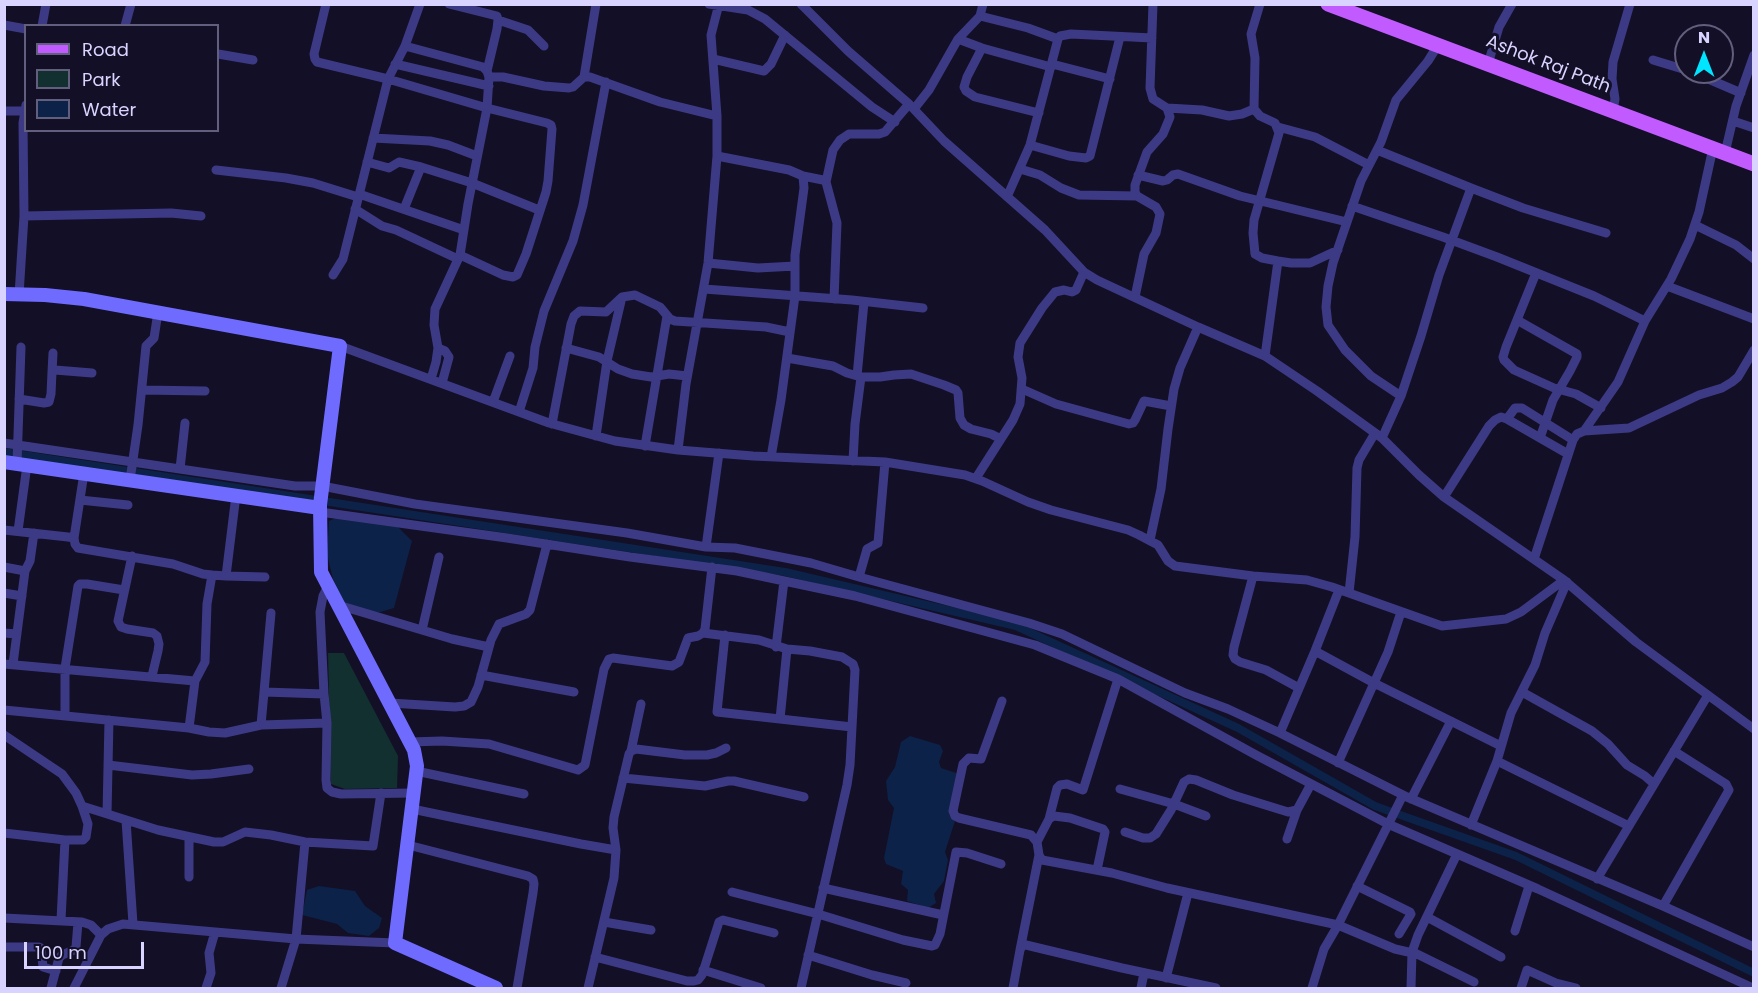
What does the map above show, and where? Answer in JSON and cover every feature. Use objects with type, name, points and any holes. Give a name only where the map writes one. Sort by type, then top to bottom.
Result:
[{"type":"main road","name":"Ashok Raj Path","points":[[1328,4],[1754,164]]},
{"type":"main road","points":[[12,295],[84,299],[340,346],[320,508],[321,572],[414,750],[416,771],[414,793],[395,943],[496,988]]},
{"type":"main road","points":[[16,464],[84,473],[131,471],[236,495],[320,508]]},
{"type":"street","points":[[42,24],[46,4]]},
{"type":"street","points":[[125,24],[130,4]]},
{"type":"street","points":[[326,4],[314,54],[315,59],[321,64],[388,79],[533,119],[551,125],[552,129],[548,181],[526,254],[517,275],[513,277],[382,226],[356,210]]},
{"type":"street","points":[[333,275],[343,259],[388,79],[405,46],[420,4]]},
{"type":"street","points":[[431,379],[438,348],[434,325],[435,309],[459,257],[487,108],[488,78],[498,20],[494,14],[449,4]]},
{"type":"street","points":[[395,64],[488,78],[504,77],[544,86],[573,87],[584,77],[596,4]]},
{"type":"street","points":[[801,4],[848,51],[912,107],[944,141],[1045,230],[1084,272],[1198,327],[1265,356],[1317,391],[1379,435],[1444,497],[1565,581],[1636,642],[1754,729]]},
{"type":"street","points":[[834,299],[837,223],[826,182],[833,150],[840,140],[849,134],[885,132],[912,107],[929,90],[958,39],[980,16],[983,4]]},
{"type":"street","points":[[1153,4],[1150,82],[1153,99],[1167,108],[1202,110],[1228,116],[1254,109]]},
{"type":"street","points":[[1260,4],[1251,34],[1255,58],[1254,109],[1260,117],[1275,123],[1279,133],[1259,199],[1253,233],[1255,254],[1262,258],[1291,263],[1310,262],[1338,250]]},
{"type":"street","points":[[1613,111],[1615,99],[1612,79],[1613,62],[1630,4]]},
{"type":"street","points":[[678,450],[687,376],[708,263],[717,156],[717,116],[711,35],[715,5],[754,12],[765,19],[872,107],[895,122]]},
{"type":"street","points":[[1488,64],[1499,27],[1509,6]]},
{"type":"street","points":[[980,16],[1028,28],[1058,39]]},
{"type":"street","points":[[498,20],[528,30],[544,46]]},
{"type":"street","points":[[4,25],[24,29]]},
{"type":"street","points":[[1006,197],[1030,145],[1060,36],[1071,34],[1152,38]]},
{"type":"street","points":[[713,59],[764,71],[771,64],[785,35]]},
{"type":"street","points":[[1030,145],[1069,156],[1086,158],[1090,156],[1120,37]]},
{"type":"street","points":[[958,39],[982,48],[1110,79]]},
{"type":"street","points":[[1401,396],[1364,370],[1345,350],[1328,325],[1325,315],[1328,286],[1360,181],[1377,150],[1396,100],[1428,62],[1438,45]]},
{"type":"street","points":[[405,46],[483,67],[488,78]]},
{"type":"street","points":[[982,48],[967,77],[964,87],[966,91],[975,97],[1039,113]]},
{"type":"street","points":[[219,54],[253,60]]},
{"type":"street","points":[[1584,431],[1601,408],[1625,367],[1645,321],[1667,286],[1695,225],[1719,151],[1733,121],[1754,55]]},
{"type":"street","points":[[1653,60],[1674,66]]},
{"type":"street","points":[[584,77],[606,82],[660,102],[717,116]]},
{"type":"street","points":[[519,412],[530,381],[544,311],[573,241],[583,205],[606,82]]},
{"type":"street","points":[[1720,84],[1741,93]]},
{"type":"street","points":[[4,111],[24,108]]},
{"type":"street","points":[[1137,196],[1135,185],[1138,175],[1147,152],[1158,141],[1168,123],[1167,108]]},
{"type":"street","points":[[1733,121],[1754,128]]},
{"type":"street","points":[[1278,127],[1315,137],[1369,165]]},
{"type":"street","points":[[12,295],[24,216],[25,132]]},
{"type":"street","points":[[373,138],[430,141],[477,156]]},
{"type":"street","points":[[1377,150],[1523,208],[1606,233]]},
{"type":"street","points":[[717,156],[789,170],[826,182]]},
{"type":"street","points":[[367,162],[389,168],[399,162],[421,167],[472,183],[539,210]]},
{"type":"street","points":[[404,209],[421,167]]},
{"type":"street","points":[[1020,169],[1040,175],[1061,188],[1079,195],[1137,196],[1156,207],[1160,214],[1156,233],[1142,262],[1135,297]]},
{"type":"street","points":[[216,170],[313,183],[404,209],[464,230]]},
{"type":"street","points":[[1138,175],[1163,181],[1178,174],[1240,196],[1347,222]]},
{"type":"street","points":[[771,458],[795,296],[797,236],[804,188],[803,176]]},
{"type":"street","points":[[1349,593],[1359,460],[1379,435],[1401,396],[1439,275],[1471,188]]},
{"type":"street","points":[[1352,206],[1452,240],[1594,296],[1645,321]]},
{"type":"street","points":[[24,216],[171,213],[201,216]]},
{"type":"street","points":[[1695,225],[1736,245],[1754,259]]},
{"type":"street","points":[[1265,356],[1278,261]]},
{"type":"street","points":[[708,263],[758,268],[795,267]]},
{"type":"street","points":[[976,478],[1017,412],[1022,389],[1022,373],[1018,357],[1020,343],[1055,292],[1076,290],[1084,272]]},
{"type":"street","points":[[1536,273],[1504,352],[1504,360],[1514,370],[1576,394],[1601,408]]},
{"type":"street","points":[[1667,286],[1754,319]]},
{"type":"street","points":[[704,289],[923,308]]},
{"type":"street","points":[[552,424],[571,324],[577,313],[606,312],[622,297],[629,295],[641,297],[660,307],[667,316],[675,321],[771,327],[790,332]]},
{"type":"street","points":[[596,436],[607,362],[622,297]]},
{"type":"street","points":[[853,461],[864,302]]},
{"type":"street","points":[[131,471],[146,346],[154,338],[158,312]]},
{"type":"street","points":[[645,446],[667,316]]},
{"type":"street","points":[[1517,320],[1577,354],[1559,389],[1540,438]]},
{"type":"street","points":[[1150,540],[1161,489],[1171,405],[1180,368],[1198,327]]},
{"type":"street","points":[[340,346],[552,424],[596,436],[678,450],[771,458],[885,462],[976,478],[1051,510],[1128,530],[1158,545],[1168,561],[1175,566],[1307,580],[1442,626],[1506,619],[1521,612],[1565,581]]},
{"type":"street","points":[[18,531],[16,464],[21,347]]},
{"type":"street","points":[[438,348],[445,351],[449,357],[442,383]]},
{"type":"street","points":[[566,348],[593,354],[626,372],[640,376],[658,377],[669,374],[687,376]]},
{"type":"street","points":[[1534,559],[1568,454],[1577,434],[1584,431],[1629,428],[1699,395],[1722,388],[1738,377],[1754,350]]},
{"type":"street","points":[[19,399],[49,402],[54,353]]},
{"type":"street","points":[[493,402],[510,356]]},
{"type":"street","points":[[787,358],[833,366],[859,376],[880,377],[911,374],[951,387],[958,393],[960,418],[964,424],[971,429],[1002,439]]},
{"type":"street","points":[[52,372],[61,370],[92,373]]},
{"type":"street","points":[[1022,389],[1056,404],[1129,424],[1136,420],[1144,401],[1171,405]]},
{"type":"street","points":[[142,390],[205,391]]},
{"type":"street","points":[[1507,419],[1518,407],[1573,440]]},
{"type":"street","points":[[1444,497],[1489,426],[1501,417],[1568,454]]},
{"type":"street","points":[[180,469],[185,423]]},
{"type":"street","points":[[4,443],[131,471],[180,469],[322,488],[415,504],[627,532],[706,547],[735,548],[796,560],[1041,626],[1185,693],[1228,709],[1280,733],[1407,797],[1754,947]]},
{"type":"street","points":[[706,547],[719,453]]},
{"type":"street","points":[[859,577],[867,549],[878,543],[885,462]]},
{"type":"street","points":[[84,473],[74,538],[78,548],[173,564],[203,574],[265,577]]},
{"type":"street","points":[[226,576],[236,495]]},
{"type":"street","points":[[80,500],[128,505]]},
{"type":"street","points":[[320,508],[633,558],[712,567],[855,596],[1035,645],[1118,679],[1311,784],[1389,823],[1753,988]]},
{"type":"street","points":[[4,530],[74,538]]},
{"type":"street","points":[[34,533],[30,561],[25,571],[17,634],[9,664],[195,681]]},
{"type":"street","points":[[390,703],[455,707],[471,702],[499,624],[526,614],[530,610],[547,544]]},
{"type":"street","points":[[132,556],[118,621],[121,627],[153,633],[157,636],[159,644],[152,676]]},
{"type":"street","points":[[422,630],[439,557]]},
{"type":"street","points":[[4,567],[25,571]]},
{"type":"street","points":[[703,633],[706,625],[712,567]]},
{"type":"street","points":[[189,728],[195,681],[205,662],[207,604],[212,575]]},
{"type":"street","points":[[1253,576],[1233,655],[1240,662],[1266,670],[1299,688]]},
{"type":"street","points":[[776,647],[784,581]]},
{"type":"street","points":[[1471,825],[1497,761],[1511,713],[1535,665],[1565,581]]},
{"type":"street","points":[[65,716],[65,668],[78,586],[87,584],[124,590]]},
{"type":"street","points":[[328,586],[323,596],[320,612],[327,723],[327,788],[341,794],[414,793]]},
{"type":"street","points":[[1280,733],[1340,590]]},
{"type":"street","points":[[4,593],[22,596]]},
{"type":"street","points":[[338,605],[452,639],[489,647]]},
{"type":"street","points":[[1338,763],[1388,652],[1401,612]]},
{"type":"street","points":[[261,725],[271,613]]},
{"type":"street","points":[[4,633],[17,634]]},
{"type":"street","points":[[410,742],[442,741],[489,744],[578,770],[585,765],[604,669],[609,659],[676,665],[688,638],[703,633],[759,640],[776,647],[842,657],[853,664],[855,670],[846,785],[801,988]]},
{"type":"street","points":[[725,635],[717,712],[852,728]]},
{"type":"street","points":[[780,719],[787,649]]},
{"type":"street","points":[[1316,651],[1374,683],[1502,746]]},
{"type":"street","points":[[481,675],[574,692]]},
{"type":"street","points":[[1037,842],[1049,819],[1060,785],[1067,784],[1083,790],[1118,679]]},
{"type":"street","points":[[264,692],[324,694]]},
{"type":"street","points":[[1522,692],[1592,731],[1608,744],[1627,765],[1654,784]]},
{"type":"street","points":[[1597,879],[1708,695]]},
{"type":"street","points":[[1002,701],[981,759],[969,758],[963,764],[952,811],[959,818],[1031,835],[1037,842],[1039,855],[1013,988]]},
{"type":"street","points":[[588,988],[614,878],[616,850],[614,822],[641,704]]},
{"type":"street","points":[[4,710],[225,733],[261,725],[327,723]]},
{"type":"street","points":[[107,814],[109,720]]},
{"type":"street","points":[[1312,988],[1324,949],[1396,808],[1407,797],[1451,721]]},
{"type":"street","points":[[4,735],[62,774],[82,806],[88,824],[84,840],[4,833]]},
{"type":"street","points":[[631,751],[636,749],[695,755],[716,753],[726,748]]},
{"type":"street","points":[[1663,906],[1729,790],[1726,784],[1674,751]]},
{"type":"street","points":[[1497,761],[1629,826]]},
{"type":"street","points":[[108,765],[201,775],[249,769]]},
{"type":"street","points":[[416,771],[524,794]]},
{"type":"street","points":[[623,778],[705,786],[728,780],[804,797]]},
{"type":"street","points":[[1125,832],[1143,838],[1150,838],[1156,834],[1184,782],[1189,779],[1276,809],[1288,812],[1297,810]]},
{"type":"street","points":[[1287,839],[1297,810],[1311,784]]},
{"type":"street","points":[[1120,789],[1174,804],[1206,816]]},
{"type":"street","points":[[82,806],[126,820],[214,842],[223,842],[245,832],[305,842],[373,846],[381,794]]},
{"type":"street","points":[[412,809],[616,850]]},
{"type":"street","points":[[1049,819],[1062,816],[1103,829],[1105,832],[1097,870]]},
{"type":"street","points":[[126,820],[133,924]]},
{"type":"street","points":[[189,837],[189,877]]},
{"type":"street","points":[[61,920],[65,840]]},
{"type":"street","points":[[281,988],[296,939],[305,842]]},
{"type":"street","points":[[408,845],[533,879],[517,988]]},
{"type":"street","points":[[732,892],[818,914],[895,938],[932,946],[937,941],[944,915],[956,852],[967,853],[1001,864]]},
{"type":"street","points":[[1412,988],[1412,952],[1457,854]]},
{"type":"street","points":[[1039,855],[1042,860],[1097,870],[1188,893],[1338,925],[1395,948],[1412,952],[1474,982]]},
{"type":"street","points":[[1357,886],[1410,912],[1400,934]]},
{"type":"street","points":[[1515,931],[1529,886]]},
{"type":"street","points":[[823,888],[944,915]]},
{"type":"street","points":[[1166,978],[1188,893]]},
{"type":"street","points":[[1427,917],[1501,957]]},
{"type":"street","points":[[4,918],[78,922],[91,925],[101,935]]},
{"type":"street","points":[[596,957],[687,981],[698,980],[717,925],[723,920],[774,933]]},
{"type":"street","points":[[51,988],[59,958],[76,947],[78,922]]},
{"type":"street","points":[[603,922],[651,930]]},
{"type":"street","points":[[74,988],[101,935],[116,926],[133,924],[296,939],[395,943]]},
{"type":"street","points":[[206,988],[211,973],[209,953],[215,932]]},
{"type":"street","points":[[1020,950],[1026,945],[1216,988]]},
{"type":"street","points":[[4,947],[42,948],[43,967],[56,971]]},
{"type":"street","points":[[808,955],[872,975],[906,982]]},
{"type":"street","points":[[703,970],[761,988]]},
{"type":"street","points":[[1521,988],[1527,970],[1551,985],[1576,988]]},
{"type":"street","points":[[1141,988],[1144,973]]},
{"type":"green space","points":[[328,653],[344,653],[398,756],[397,788],[345,789],[331,784]]},
{"type":"water","points":[[338,517],[397,526],[412,541],[394,608],[377,613],[344,603],[333,579],[327,554],[329,521]]},
{"type":"water","points":[[910,736],[940,745],[943,751],[939,762],[941,768],[956,773],[956,795],[949,814],[955,821],[945,852],[948,860],[944,881],[934,894],[936,903],[928,908],[907,901],[908,890],[901,884],[903,871],[886,864],[884,858],[894,808],[888,800],[886,781],[895,767],[901,742]]},
{"type":"water","points":[[319,886],[355,891],[365,906],[382,918],[379,928],[369,936],[348,933],[337,924],[302,915],[307,890]]},
{"type":"waterway","points":[[4,452],[785,572],[1016,626],[1238,728],[1375,806],[1516,856],[1754,973]]}]
